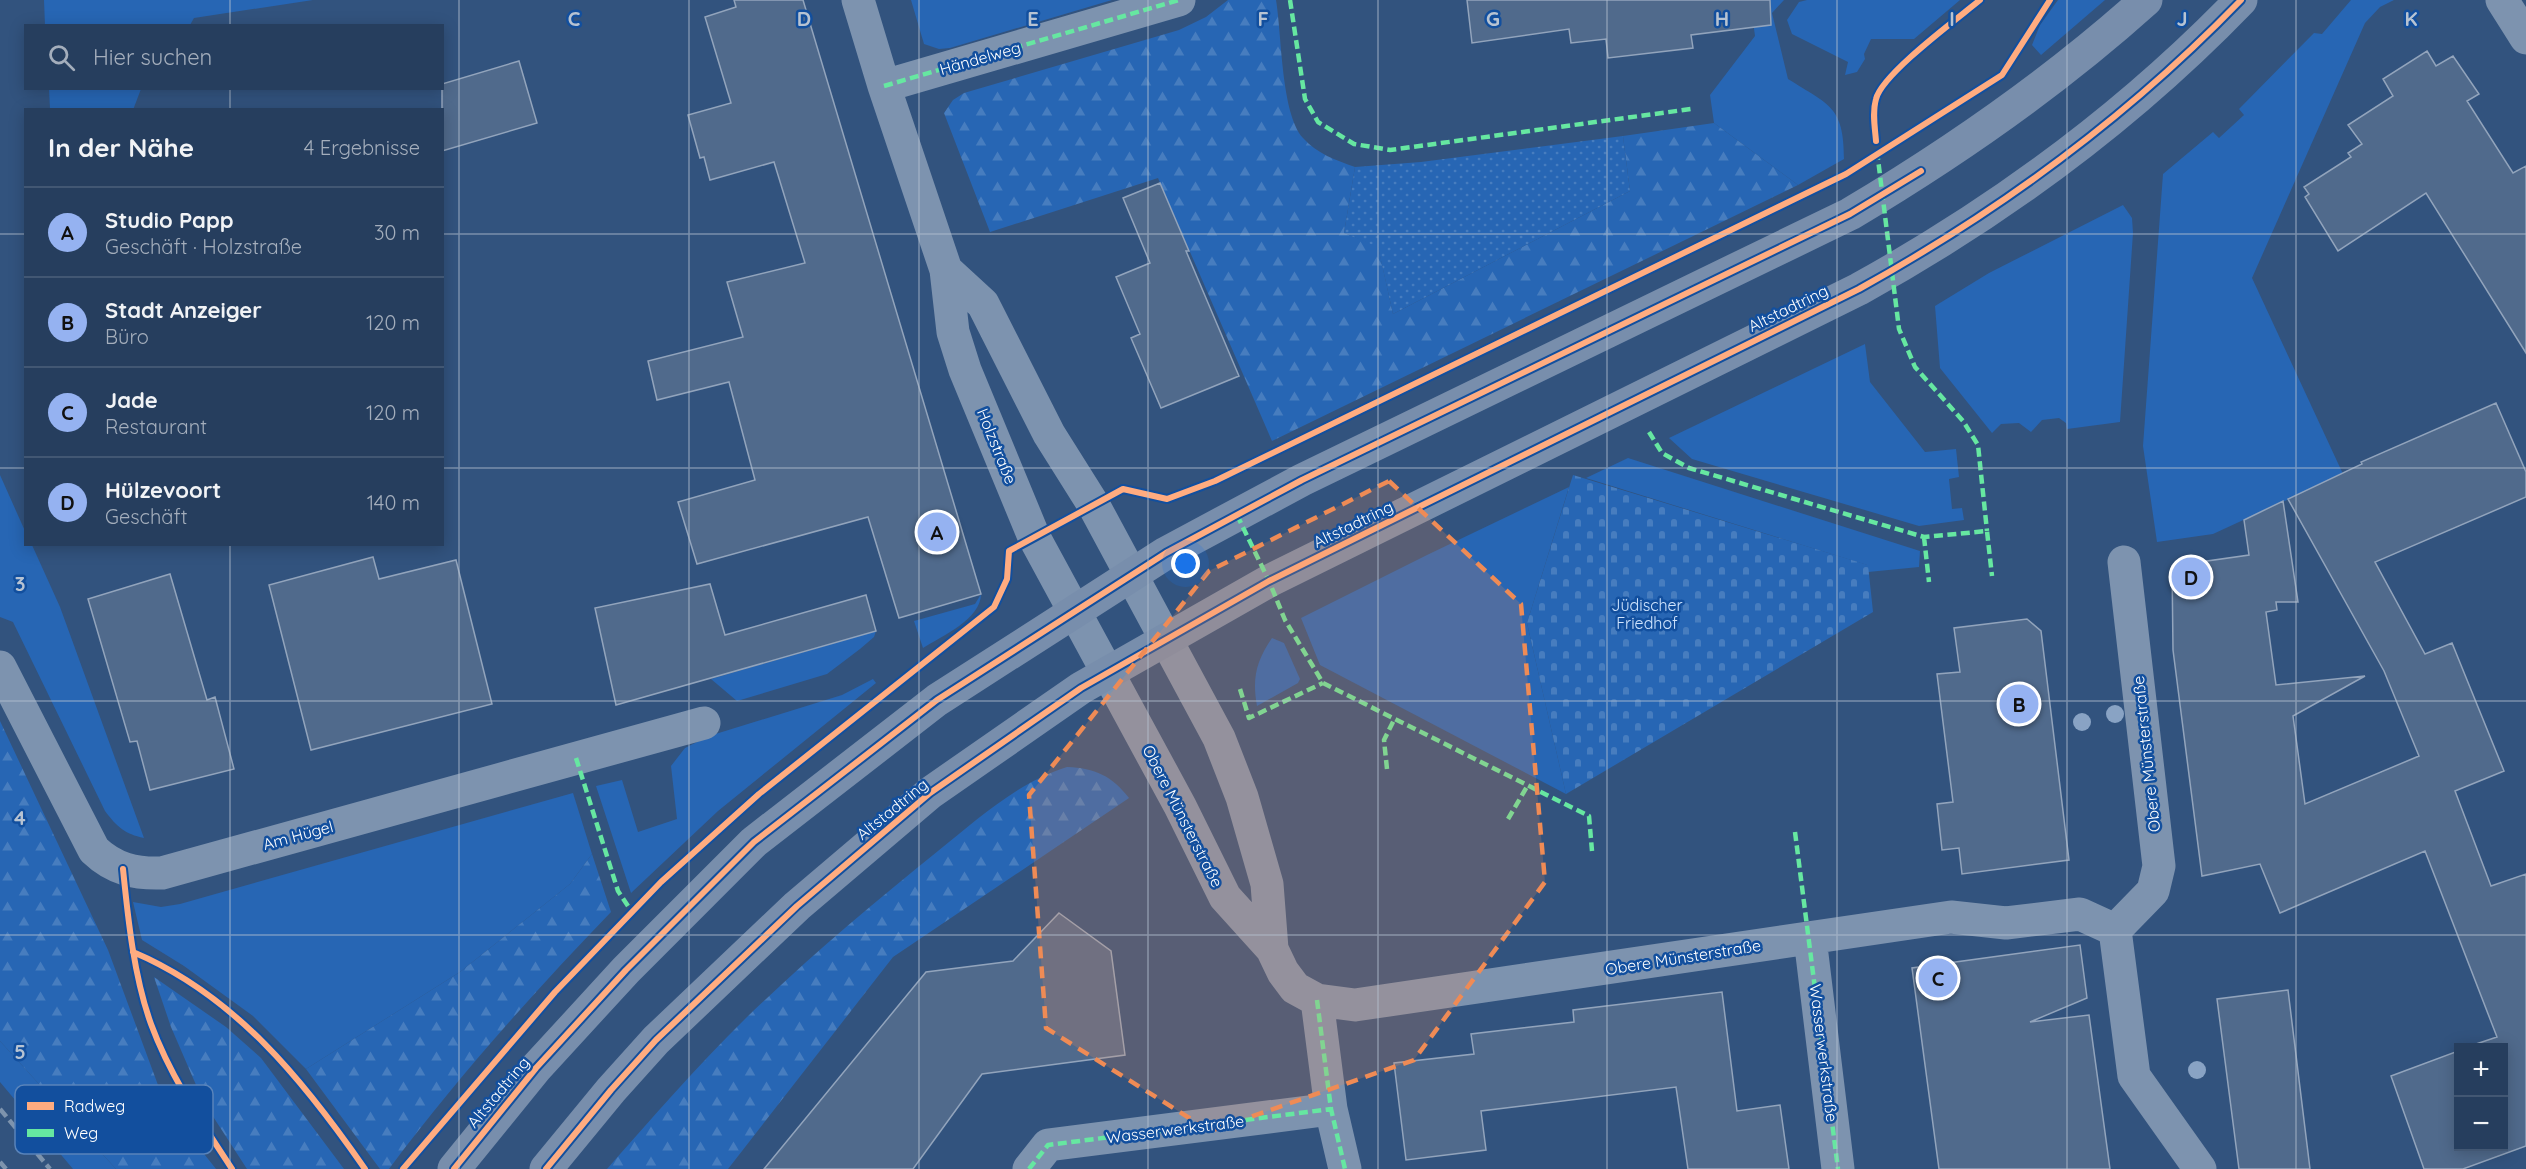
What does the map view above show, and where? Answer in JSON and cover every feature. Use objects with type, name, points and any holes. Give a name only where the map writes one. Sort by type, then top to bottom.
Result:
[{"type":"main road","name":"Altstadtring","points":[[454,1169],[536,1068],[566,1035],[754,842],[937,700],[1075,613],[1131,574],[1302,480],[1850,214],[1921,171],[2097,44],[2146,0]]},
{"type":"main road","name":"Altstadtring","points":[[546,1169],[656,1040],[797,906],[930,794],[1081,688],[1269,581],[1858,289],[1929,250],[2030,183],[2141,96],[2241,0]]},
{"type":"street","name":"Holzstraße","points":[[858,0],[884,86],[946,270],[953,332],[966,370],[1034,537],[1075,613]]},
{"type":"street","name":"Händelweg","points":[[884,86],[1179,0]]},
{"type":"street","points":[[2502,0],[2526,38]]},
{"type":"street","name":"Holzstraße","points":[[946,270],[983,304],[1049,434],[1093,504],[1131,574]]},
{"type":"street","name":"Obere Münsterstraße","points":[[1108,674],[1180,806],[1225,897],[1272,949],[1283,972],[1295,988],[1317,1000],[1355,1005],[1950,917],[2006,923],[2080,914],[2115,930],[2153,891],[2159,866],[2124,562]]},
{"type":"street","points":[[1131,574],[1166,640]]},
{"type":"street","points":[[1075,613],[1108,674]]},
{"type":"street","name":"Obere Münsterstraße","points":[[1166,640],[1219,738],[1242,797],[1267,884],[1272,949]]},
{"type":"street","name":"Am Hügel","points":[[0,667],[94,850],[105,860],[123,869],[142,873],[162,873],[704,723]]},
{"type":"street","points":[[2115,930],[2134,1076],[2200,1169]]},
{"type":"street","name":"Wasserwerkstraße","points":[[1810,938],[1838,1169]]},
{"type":"street","points":[[1317,1000],[1331,1109],[1345,1169]]},
{"type":"street","name":"Wasserwerkstraße","points":[[1029,1169],[1048,1145],[1331,1109]]},
{"type":"highlighted area","points":[[1389,481],[1521,604],[1545,882],[1414,1060],[1210,1131],[1046,1028],[1029,795],[1209,571]]},
{"type":"green space","points":[[44,0],[313,0],[194,18],[191,24],[45,24]]},
{"type":"green space","points":[[911,0],[1112,0],[950,48],[939,49],[924,44]]},
{"type":"green space","points":[[1228,0],[1276,0],[1290,111],[1303,138],[1314,148],[1355,167],[1344,233],[1378,246],[1393,314],[1630,191],[1623,136],[1714,123],[1798,185],[1272,441],[1158,178],[990,232],[944,113],[953,100],[964,93],[1179,30],[1206,17]]},
{"type":"green space","points":[[1750,0],[1784,0],[1772,13],[1788,79],[1824,102],[1837,117],[1841,128],[1844,159],[1798,185],[1714,123],[1710,95],[1755,36]]},
{"type":"green space","points":[[1807,0],[1960,0],[1914,39],[1871,39],[1864,54],[1865,59],[1857,72],[1845,75],[1848,62],[1792,34],[1787,20],[1799,2]]},
{"type":"green space","points":[[2058,0],[2105,0],[2041,55],[2032,45],[2040,25]]},
{"type":"green space","points":[[2351,0],[2394,0],[2380,7],[2365,23],[2252,278],[2343,474],[2213,534],[2157,542],[2143,446],[2163,174],[2213,132],[2219,138],[2244,115],[2239,109],[2314,33],[2322,34]]},
{"type":"green space","points":[[49,90],[141,90],[134,108],[50,108]]},
{"type":"green space","points":[[1623,136],[1630,191],[1393,314],[1378,247],[1344,233],[1355,167],[1421,162]]},
{"type":"green space","points":[[2123,205],[2132,218],[2133,233],[2120,422],[2067,429],[2066,423],[2059,418],[2042,420],[2031,432],[2019,423],[2001,424],[1992,433],[1940,368],[1935,306],[1989,273]]},
{"type":"green space","points":[[1865,344],[1870,382],[1925,452],[1956,449],[1959,477],[1949,479],[1952,509],[1962,508],[1964,520],[1919,526],[1692,459],[1669,438]]},
{"type":"green space","points":[[1628,458],[1920,551],[1919,567],[1868,572],[1867,565],[1586,478]]},
{"type":"green space","points":[[0,475],[24,529],[24,546],[32,546],[60,607],[144,838],[122,829],[105,811],[13,622],[0,617]]},
{"type":"green space","name":"Jüdischer Friedhof","points":[[1573,475],[1868,565],[1873,612],[1566,794],[1527,623]]},
{"type":"green space","points":[[1569,487],[1527,623],[1566,794],[1320,665],[1301,618]]},
{"type":"green space","points":[[981,594],[975,611],[968,619],[923,648],[914,621],[975,604]]},
{"type":"green space","points":[[876,631],[874,637],[827,674],[737,701],[711,679]]},
{"type":"green space","points":[[1272,638],[1284,643],[1300,679],[1298,683],[1257,706],[1255,679],[1262,655]]},
{"type":"green space","points":[[873,679],[876,683],[718,811],[631,893],[596,786],[622,780],[638,832],[677,819],[671,766],[685,748],[709,736],[842,695]]},
{"type":"green space","points":[[0,721],[108,950],[158,1085],[40,1085],[0,1041]]},
{"type":"green space","points":[[1067,767],[1086,769],[1102,775],[1116,784],[1129,798],[893,957],[728,1169],[607,1169],[728,1036],[840,932],[999,803],[1032,782]]},
{"type":"green space","points":[[573,793],[592,854],[570,884],[460,972],[306,1069],[253,1016],[184,966],[142,940],[133,902],[161,907],[180,904]]},
{"type":"green space","points":[[592,854],[611,912],[496,1037],[389,1169],[380,1169],[306,1069],[460,972],[570,884]]},
{"type":"green space","points":[[154,977],[226,1027],[261,1058],[344,1169],[247,1169],[213,1116],[213,1085],[196,1085],[171,1027]]},
{"type":"green space","points":[[0,1041],[40,1085],[15,1085],[15,1100],[0,1082]]},
{"type":"green space","points":[[60,1154],[102,1154],[116,1169],[73,1169]]},
{"type":"green space","points":[[102,1154],[204,1154],[216,1169],[116,1169]]},
{"type":"building","points":[[734,0],[803,0],[981,594],[899,618],[868,517],[697,564],[678,502],[755,480],[729,382],[657,400],[648,361],[743,337],[727,282],[805,263],[774,162],[710,180],[704,157],[700,158],[688,115],[731,103],[705,17],[736,7]]},
{"type":"building","points":[[1467,0],[1770,0],[1771,25],[1691,35],[1693,48],[1608,58],[1606,39],[1571,43],[1569,29],[1472,43]]},
{"type":"building","points":[[2427,51],[2436,66],[2453,56],[2479,94],[2467,101],[2513,173],[2526,166],[2526,353],[2426,193],[2338,251],[2305,197],[2309,194],[2304,187],[2351,157],[2348,153],[2362,144],[2348,125],[2393,96],[2383,79]]},
{"type":"building","points":[[519,61],[537,123],[444,150],[442,90],[444,90],[444,83]]},
{"type":"building","points":[[1160,183],[1239,376],[1161,408],[1131,338],[1140,334],[1116,277],[1150,263],[1123,198]]},
{"type":"building","points":[[2496,403],[2526,472],[2526,497],[2375,562],[2425,654],[2452,643],[2504,771],[2455,791],[2491,886],[2526,874],[2526,1146],[2463,1169],[2424,1169],[2391,1076],[2454,1052],[2454,1151],[2508,1151],[2508,1043],[2479,1043],[2497,1037],[2425,851],[2280,913],[2260,864],[2202,876],[2173,650],[2172,566],[2249,555],[2244,520],[2283,501],[2298,602],[2276,602],[2277,610],[2266,612],[2276,685],[2365,676],[2293,716],[2305,804],[2419,756],[2384,671],[2288,499],[2362,464],[2361,462]]},
{"type":"building","points":[[373,557],[379,579],[456,560],[492,704],[311,750],[269,585]]},
{"type":"building","points":[[170,574],[207,700],[215,697],[234,769],[150,790],[137,741],[130,742],[88,599]]},
{"type":"building","points":[[710,584],[725,635],[866,595],[876,631],[616,705],[595,608]]},
{"type":"building","points":[[2027,619],[2041,631],[2069,860],[1962,874],[1959,848],[1942,850],[1937,804],[1953,802],[1937,674],[1960,672],[1954,628]]},
{"type":"building","points":[[1059,913],[1111,951],[1125,1055],[982,1074],[913,1169],[764,1169],[926,972],[1013,961]]},
{"type":"building","points":[[2080,945],[2087,998],[2030,1022],[2089,1015],[2110,1169],[1939,1169],[1912,968]]},
{"type":"building","points":[[2288,990],[2310,1169],[2239,1169],[2217,999]]},
{"type":"building","points":[[1722,992],[1737,1111],[1780,1105],[1789,1169],[1688,1169],[1676,1087],[1481,1111],[1486,1150],[1406,1160],[1394,1063],[1474,1054],[1471,1034],[1574,1022],[1573,1010]]},
{"type":"railway","points":[[0,1109],[15,1127]]},
{"type":"railway","points":[[38,1154],[50,1169]]},
{"type":"railway","points":[[0,1162],[6,1169]]},
{"type":"marked path","points":[[884,86],[1179,0]]},
{"type":"marked path","points":[[1290,0],[1305,99],[1318,122],[1354,144],[1390,150],[1691,109]]},
{"type":"marked path","points":[[1877,151],[1899,329],[1915,367],[1963,421],[1978,445],[1987,531]]},
{"type":"marked path","points":[[1649,432],[1662,453],[1689,468],[1924,537],[1987,531],[1992,576]]},
{"type":"marked path","points":[[1237,515],[1285,620],[1323,683],[1589,816],[1592,851]]},
{"type":"marked path","points":[[1924,537],[1929,582]]},
{"type":"marked path","points":[[1240,689],[1249,718],[1323,683]]},
{"type":"marked path","points":[[1387,769],[1384,740],[1395,718]]},
{"type":"marked path","points":[[576,758],[618,891],[632,912]]},
{"type":"marked path","points":[[1508,819],[1528,785]]},
{"type":"marked path","points":[[1795,832],[1838,1169]]},
{"type":"marked path","points":[[1317,1000],[1331,1109],[1345,1169]]},
{"type":"marked path","points":[[1029,1169],[1048,1145],[1331,1109]]},
{"type":"cycle path","points":[[1876,141],[1874,110],[1881,88],[1905,62],[1980,0]]},
{"type":"cycle path","points":[[403,1169],[555,992],[661,882],[759,794],[994,607],[1007,579],[1009,551],[1123,489],[1167,499],[1215,481],[1846,174],[2002,75],[2050,0]]},
{"type":"cycle path","points":[[546,1169],[656,1040],[797,906],[930,793],[1081,688],[1269,581],[1859,289],[1911,259],[2012,194],[2061,159],[2154,83],[2241,0]]},
{"type":"cycle path","points":[[454,1169],[536,1068],[626,970],[754,842],[937,700],[1166,553],[1302,480],[1850,214],[1921,171]]},
{"type":"cycle path","points":[[123,869],[140,987],[151,1024],[179,1085]]},
{"type":"cycle path","points":[[133,952],[170,970],[235,1016],[292,1073],[365,1169]]},
{"type":"cycle path","points":[[213,1140],[232,1169]]},
{"type":"place","name":"Studio Papp","points":[[937,532]]},
{"type":"place","name":"Hülzevoort","points":[[2191,577]]},
{"type":"place","name":"Stadt Anzeiger","points":[[2019,704]]},
{"type":"place","name":"Jade","points":[[1938,978]]}]
